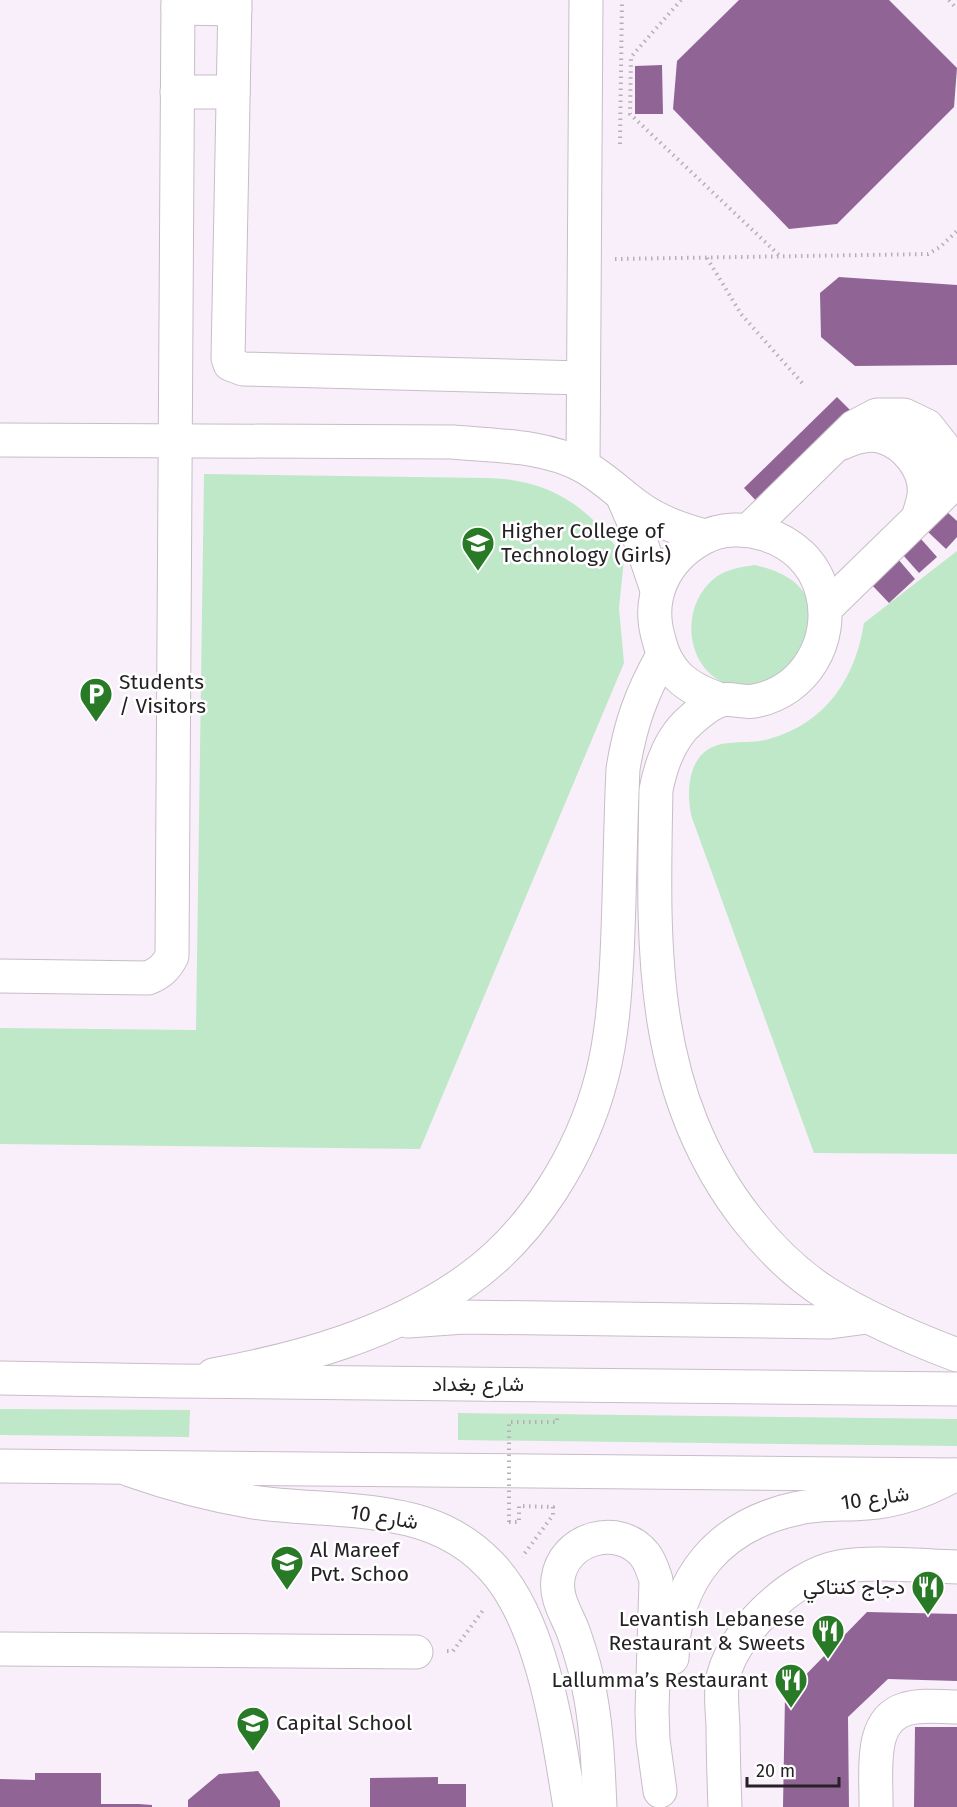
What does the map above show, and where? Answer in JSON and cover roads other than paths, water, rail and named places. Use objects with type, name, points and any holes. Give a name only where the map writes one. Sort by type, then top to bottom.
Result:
[{"type":"main road","points":[[583,466],[586,0]]},
{"type":"main road","points":[[0,976],[148,978],[160,973],[172,956],[178,4],[235,4],[228,358],[230,364],[243,369],[584,378]]},
{"type":"main road","points":[[177,92],[233,92]]},
{"type":"main road","points":[[176,308],[229,308]]},
{"type":"main road","points":[[750,530],[854,427],[877,415],[904,415],[927,426],[942,445],[948,469],[944,493],[826,608]]},
{"type":"main road","points":[[0,440],[453,442],[548,453],[583,466],[660,521],[705,536]]},
{"type":"main road","points":[[621,494],[639,535],[657,590]]},
{"type":"main road","points":[[727,530],[750,530],[778,538],[802,555],[819,579],[826,608],[823,640],[808,668],[784,690],[754,701],[721,700],[697,691],[677,676],[663,655],[653,624],[657,590],[668,568],[684,549],[705,536],[727,530]]},
{"type":"main road","points":[[173,1381],[292,1358],[388,1324],[433,1302],[468,1280],[500,1253],[553,1188],[590,1115],[602,1076],[615,995],[623,769],[636,710],[663,655]]},
{"type":"main road","points":[[721,700],[704,709],[689,721],[666,753],[659,771],[656,790],[655,910],[661,1002],[666,1044],[691,1126],[733,1201],[760,1235],[791,1266],[825,1292],[867,1317],[957,1355]]},
{"type":"main road","points":[[619,908],[655,910]]},
{"type":"main road","points":[[388,1324],[464,1317],[830,1322],[867,1317]]},
{"type":"main road","name":"شارع بغداد","points":[[0,1378],[957,1389]]},
{"type":"main road","points":[[0,1466],[955,1475]]},
{"type":"main road","name":"شارع 10","points":[[120,1466],[166,1483],[213,1495],[255,1502],[366,1512],[414,1520],[435,1527],[474,1550],[504,1582],[516,1601],[531,1636],[555,1722],[570,1807]]},
{"type":"main road","name":"شارع 10","points":[[660,1799],[670,1725],[673,1636],[678,1611],[687,1587],[700,1566],[716,1548],[735,1533],[779,1512],[801,1507],[891,1500],[913,1494],[955,1475]]},
{"type":"main road","points":[[600,1807],[594,1715],[589,1685],[581,1654],[560,1600],[558,1579],[561,1566],[569,1554],[579,1545],[591,1539],[605,1536],[620,1538],[633,1544],[652,1566],[656,1580],[653,1740],[660,1799]]},
{"type":"main road","points":[[725,1807],[722,1683],[732,1652],[751,1625],[799,1584],[830,1569],[864,1565],[957,1567]]},
{"type":"main road","points":[[0,1649],[416,1652]]},
{"type":"main road","points":[[876,1807],[878,1743],[881,1729],[904,1709],[918,1706],[957,1707]]},
{"type":"place","name":"Higher College of Technology (Girls)","points":[[478,572]]},
{"type":"place","name":"Students / Visitors","points":[[96,723]]},
{"type":"place","name":"Al Mareef Pvt. Schoo","points":[[287,1591]]},
{"type":"place","name":"دجاج كنتاكي","points":[[928,1616]]},
{"type":"place","name":"Levantish Lebanese Restaurant & Sweets","points":[[828,1660]]},
{"type":"place","name":"Lallumma’s Restaurant","points":[[791,1709]]},
{"type":"place","name":"Capital School","points":[[253,1752]]}]
